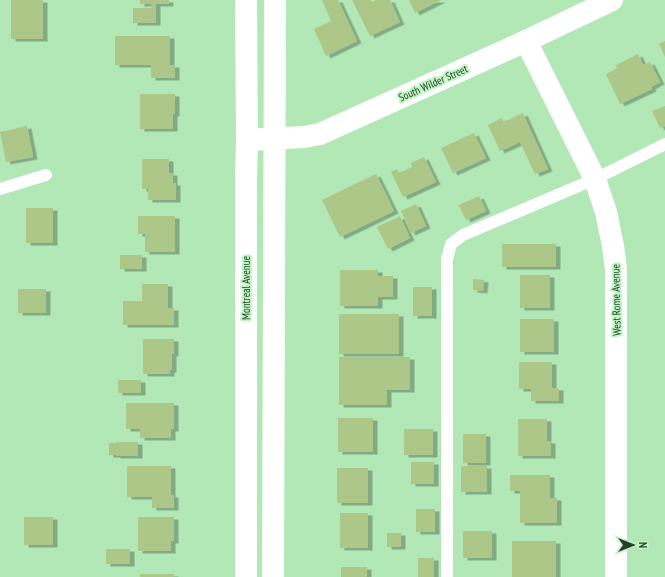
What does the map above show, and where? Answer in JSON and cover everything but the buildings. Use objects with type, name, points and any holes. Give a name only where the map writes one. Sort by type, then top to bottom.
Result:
[{"type":"street","name":"Montreal Avenue","points":[[246,0],[246,577]]},
{"type":"street","points":[[273,577],[275,0]]},
{"type":"street","name":"South Wilder Street","points":[[247,140],[304,138],[320,134],[526,41],[612,0]]},
{"type":"street","name":"West Rome Avenue","points":[[526,41],[595,179],[606,212],[614,246],[616,269],[616,577]]},
{"type":"lane","points":[[447,577],[447,259],[451,244],[463,235],[595,179],[665,144]]},
{"type":"lane","points":[[0,189],[46,175]]}]
